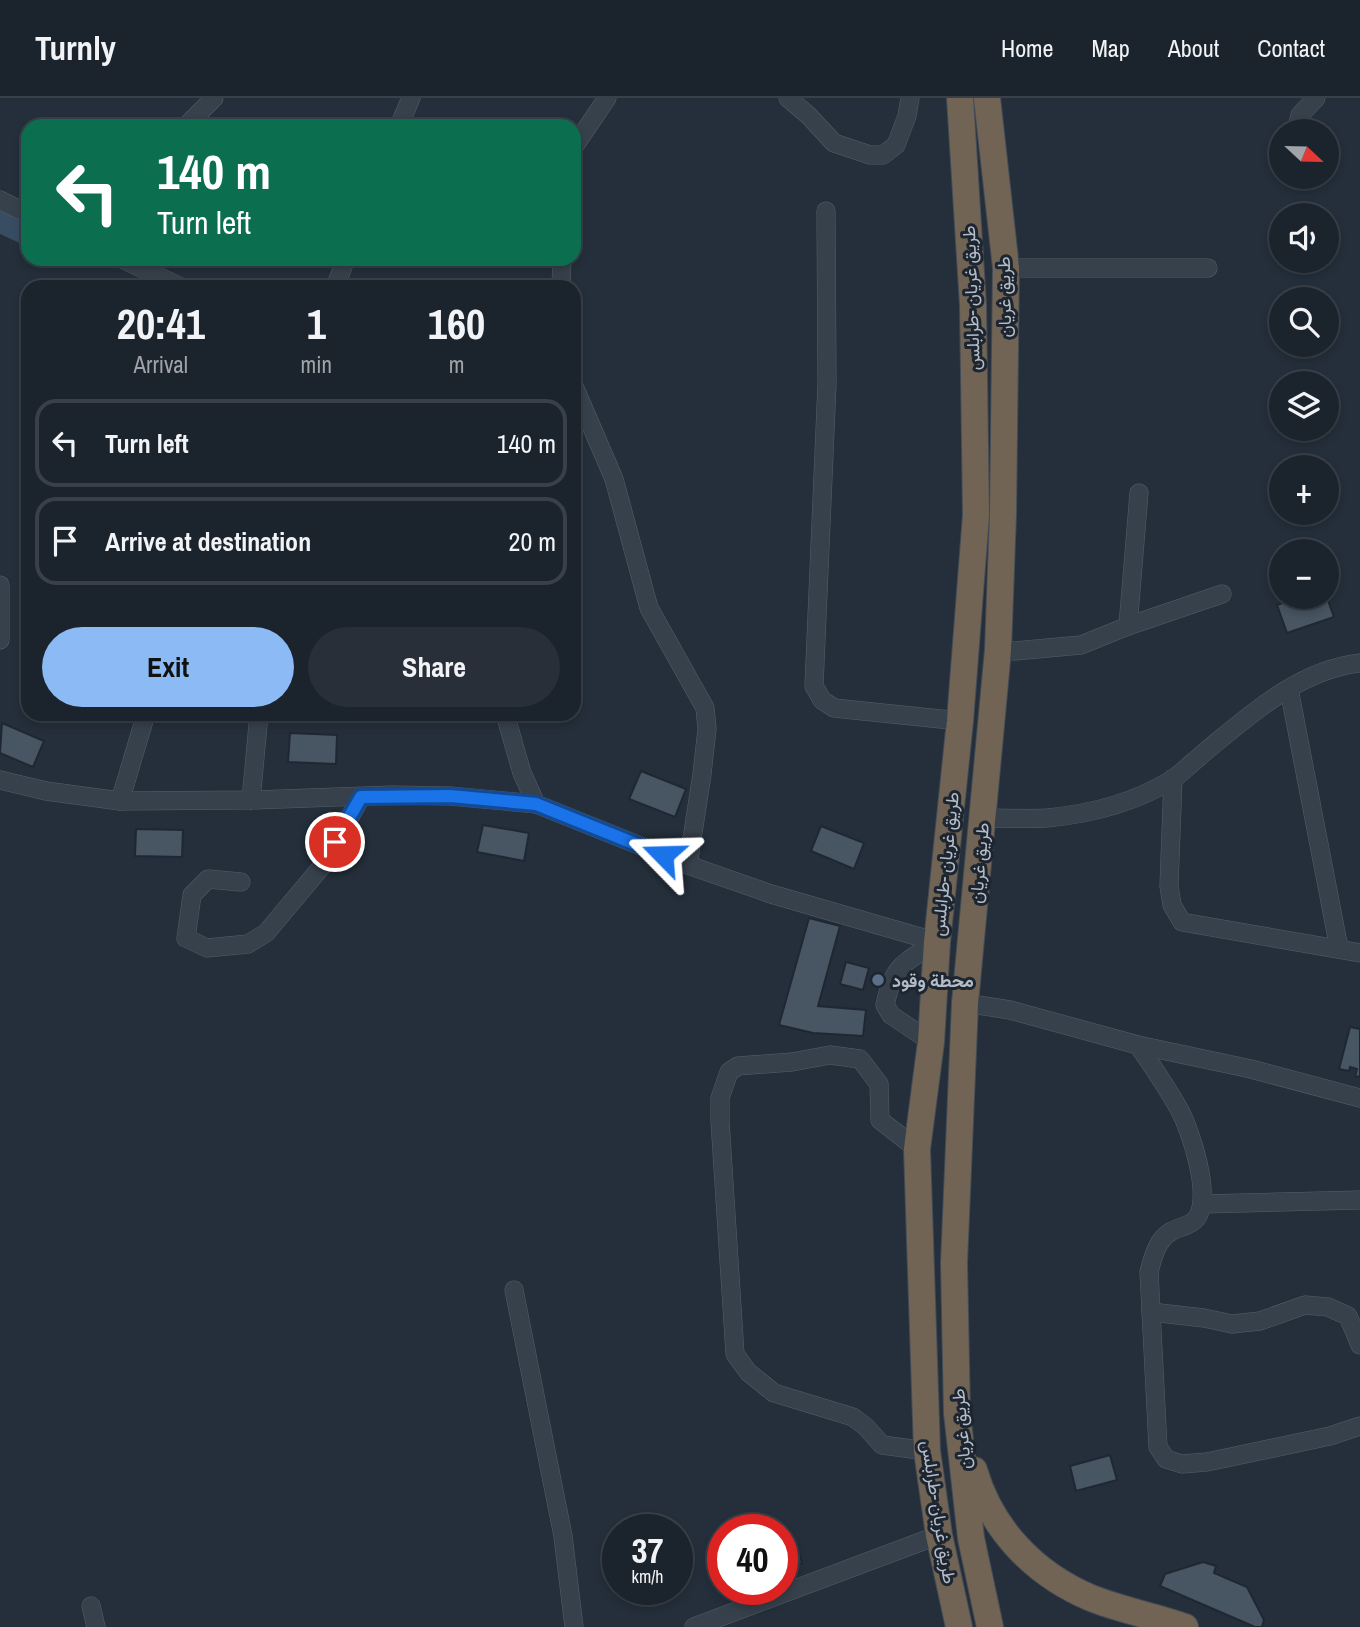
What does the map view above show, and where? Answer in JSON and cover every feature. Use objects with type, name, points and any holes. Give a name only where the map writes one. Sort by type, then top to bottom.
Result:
[{"type":"highway","name":"طريق غريان -طرابلس","points":[[959,1627],[939,1535],[927,1451],[917,1149],[931,1042],[937,942],[960,720],[976,515],[973,305],[960,98]]},
{"type":"highway","name":"طريق غريان","points":[[988,98],[1006,268],[1003,514],[998,650],[965,1003],[954,1263],[957,1413],[971,1538],[990,1627]]},
{"type":"highway","points":[[957,1413],[978,1484],[989,1510],[1023,1554],[1067,1586],[1092,1598],[1185,1627]]},
{"type":"street","points":[[193,119],[214,98]]},
{"type":"street","points":[[402,119],[411,98]]},
{"type":"street","points":[[581,137],[607,98]]},
{"type":"street","points":[[788,98],[834,143],[870,155],[883,155],[896,145],[907,116],[910,98]]},
{"type":"street","points":[[1299,119],[1316,98]]},
{"type":"street","points":[[0,200],[21,210]]},
{"type":"street","points":[[826,211],[827,384],[814,686],[822,699],[834,708],[960,720]]},
{"type":"street","points":[[137,266],[166,280]]},
{"type":"street","points":[[1006,268],[1208,268]]},
{"type":"street","points":[[581,402],[614,478],[649,608],[705,708],[707,729],[688,865]]},
{"type":"street","points":[[1128,626],[1139,493]]},
{"type":"street","points":[[0,585],[0,640]]},
{"type":"street","points":[[998,650],[1015,652],[1081,645],[1222,594]]},
{"type":"street","points":[[983,818],[1045,818],[1118,804],[1173,778],[1275,695],[1306,679],[1343,665],[1360,663]]},
{"type":"street","points":[[1289,689],[1339,948]]},
{"type":"street","points":[[120,801],[144,721]]},
{"type":"street","points":[[251,800],[259,721]]},
{"type":"street","points":[[507,721],[522,773],[536,804]]},
{"type":"street","points":[[1173,778],[1169,886],[1172,905],[1182,922],[1360,953]]},
{"type":"street","points":[[0,780],[120,801],[450,796],[536,804],[688,865],[771,894],[937,942]]},
{"type":"street","points":[[241,881],[208,879],[192,895],[186,938],[207,948],[248,944],[266,933],[323,864],[361,797]]},
{"type":"street","points":[[931,1042],[891,1016],[885,1005],[891,979],[901,965],[937,942]]},
{"type":"street","points":[[965,1003],[1010,1010],[1138,1045],[1251,1069],[1360,1098]]},
{"type":"street","points":[[1138,1045],[1180,1111],[1200,1171],[1202,1205],[1196,1218],[1186,1226],[1171,1231],[1156,1248],[1149,1272],[1158,1447],[1166,1459],[1182,1464],[1207,1462],[1330,1436],[1360,1426]]},
{"type":"street","points":[[917,1149],[880,1121],[879,1084],[860,1059],[830,1055],[792,1062],[738,1066],[729,1072],[720,1098],[735,1354],[748,1372],[774,1393],[853,1417],[882,1445],[927,1451]]},
{"type":"street","points":[[1202,1205],[1360,1200]]},
{"type":"street","points":[[514,1290],[563,1535],[574,1627]]},
{"type":"street","points":[[1151,1312],[1233,1324],[1260,1321],[1305,1305],[1328,1307],[1348,1316],[1360,1345]]},
{"type":"street","points":[[694,1627],[939,1535]]},
{"type":"street","points":[[91,1606],[96,1627]]},
{"type":"water","points":[[0,210],[21,220],[21,244],[0,234]]},
{"type":"building","points":[[1278,609],[1331,609],[1334,617],[1287,633]]},
{"type":"building","points":[[2,723],[44,741],[33,767],[0,753]]},
{"type":"building","points":[[290,733],[337,735],[336,764],[288,762]]},
{"type":"building","points":[[641,771],[686,789],[675,817],[629,799]]},
{"type":"building","points":[[483,825],[529,833],[524,861],[477,852]]},
{"type":"building","points":[[821,826],[864,843],[854,869],[811,851]]},
{"type":"building","points":[[136,829],[183,830],[182,857],[135,856]]},
{"type":"building","points":[[809,918],[840,926],[818,1006],[866,1010],[863,1036],[813,1033],[779,1025]]},
{"type":"building","points":[[846,962],[869,968],[863,990],[840,984]]},
{"type":"building","points":[[1350,1027],[1360,1029],[1360,1077],[1355,1076],[1357,1069],[1339,1069]]},
{"type":"building","points":[[1110,1455],[1117,1480],[1076,1491],[1070,1466]]},
{"type":"building","points":[[1203,1562],[1216,1566],[1214,1573],[1247,1587],[1264,1620],[1262,1627],[1255,1627],[1160,1586],[1165,1574]]},
{"type":"place","name":"محطة وقود","points":[[878,980]]},
{"type":"route","points":[[335,842],[361,797],[450,796],[536,804],[663,855]]}]
